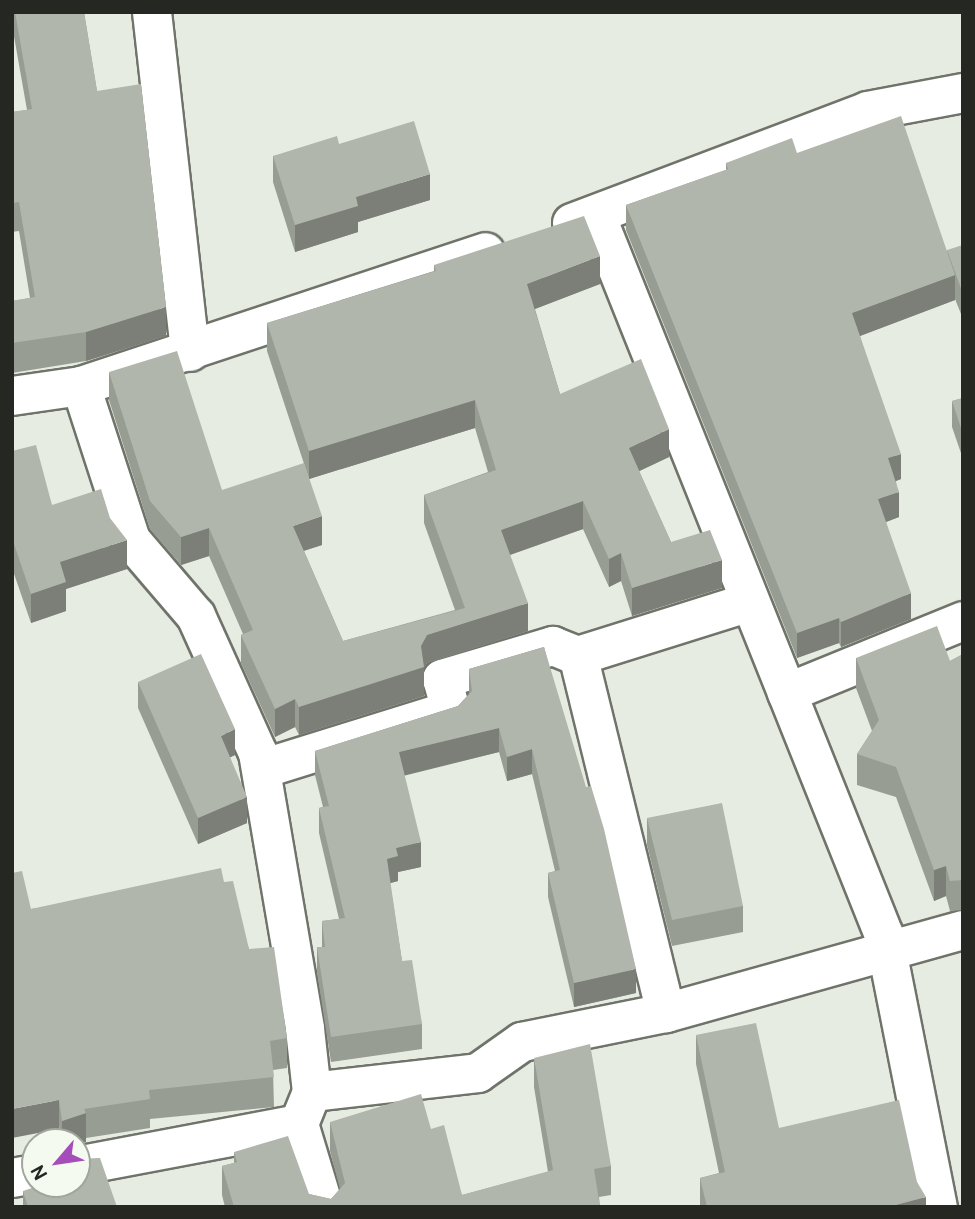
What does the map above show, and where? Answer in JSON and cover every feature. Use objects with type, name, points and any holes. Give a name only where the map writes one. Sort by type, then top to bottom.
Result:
[{"type":"street","points":[[152,12],[190,352]]},
{"type":"street","points":[[12,396],[81,386],[190,352],[596,215],[868,111],[963,93]]},
{"type":"street","points":[[596,215],[887,951],[938,1207]]},
{"type":"street","points":[[81,386],[131,540],[196,616],[262,769],[290,922],[305,1108],[324,1207]]},
{"type":"street","points":[[262,769],[451,710],[442,679],[553,646],[578,656],[750,602]]},
{"type":"street","points":[[787,693],[963,621]]},
{"type":"street","points":[[578,656],[666,1013]]},
{"type":"street","points":[[91,1162],[305,1108],[478,1073],[522,1042],[666,1013],[963,930]]},
{"type":"building","points":[[15,12],[84,12],[97,91],[141,84],[166,307],[86,332],[12,343],[12,301],[35,297],[19,202],[12,203],[12,112],[32,109]]},
{"type":"building","points":[[901,116],[955,275],[852,313],[901,454],[888,458],[899,492],[878,499],[911,593],[841,622],[839,618],[797,633],[626,205],[728,169],[726,163],[792,138],[797,153]]},
{"type":"building","points":[[414,121],[430,174],[356,197],[358,206],[295,225],[273,156],[337,136],[339,144]]},
{"type":"building","points":[[584,216],[600,256],[527,284],[560,394],[641,359],[669,429],[629,448],[671,542],[710,530],[722,560],[632,588],[621,553],[609,559],[583,501],[501,530],[528,603],[427,635],[421,646],[424,667],[299,707],[295,699],[275,709],[241,635],[253,630],[209,528],[181,537],[150,501],[109,372],[177,351],[222,490],[304,463],[322,516],[293,526],[343,641],[465,608],[424,495],[496,470],[475,400],[309,451],[267,323],[436,271],[434,265]]},
{"type":"building","points":[[963,245],[963,294],[947,250]]},
{"type":"building","points":[[963,398],[963,434],[952,401]]},
{"type":"building","points":[[36,445],[52,505],[101,489],[110,518],[127,540],[60,562],[66,582],[31,594],[12,538],[12,451]]},
{"type":"building","points":[[937,626],[950,661],[963,654],[963,880],[950,881],[946,866],[934,870],[896,767],[857,754],[879,720],[856,658]]},
{"type":"building","points":[[544,647],[586,787],[591,786],[604,829],[636,969],[574,983],[548,873],[560,870],[532,749],[507,757],[499,728],[399,752],[421,842],[396,848],[398,856],[387,859],[402,961],[412,960],[422,1024],[331,1037],[317,947],[325,947],[322,921],[345,918],[319,808],[329,806],[315,751],[458,706],[472,691],[469,669]]},
{"type":"building","points":[[201,654],[235,729],[221,736],[247,797],[198,818],[138,682]]},
{"type":"building","points":[[722,803],[743,906],[672,920],[647,818]]},
{"type":"building","points":[[221,868],[224,882],[233,881],[249,949],[274,947],[287,1038],[270,1041],[274,1077],[149,1090],[150,1099],[84,1109],[86,1113],[62,1121],[59,1100],[12,1109],[12,873],[22,871],[31,909]]},
{"type":"building","points":[[756,1023],[779,1128],[899,1100],[917,1182],[926,1197],[888,1207],[707,1207],[700,1178],[725,1172],[696,1035]]},
{"type":"building","points":[[590,1044],[611,1166],[594,1169],[600,1207],[234,1207],[222,1166],[237,1162],[234,1152],[288,1136],[309,1194],[331,1199],[345,1183],[330,1122],[421,1094],[431,1129],[444,1125],[462,1195],[553,1170],[534,1058]]},
{"type":"building","points":[[91,1158],[100,1158],[117,1207],[28,1207],[25,1198],[91,1198]]}]
